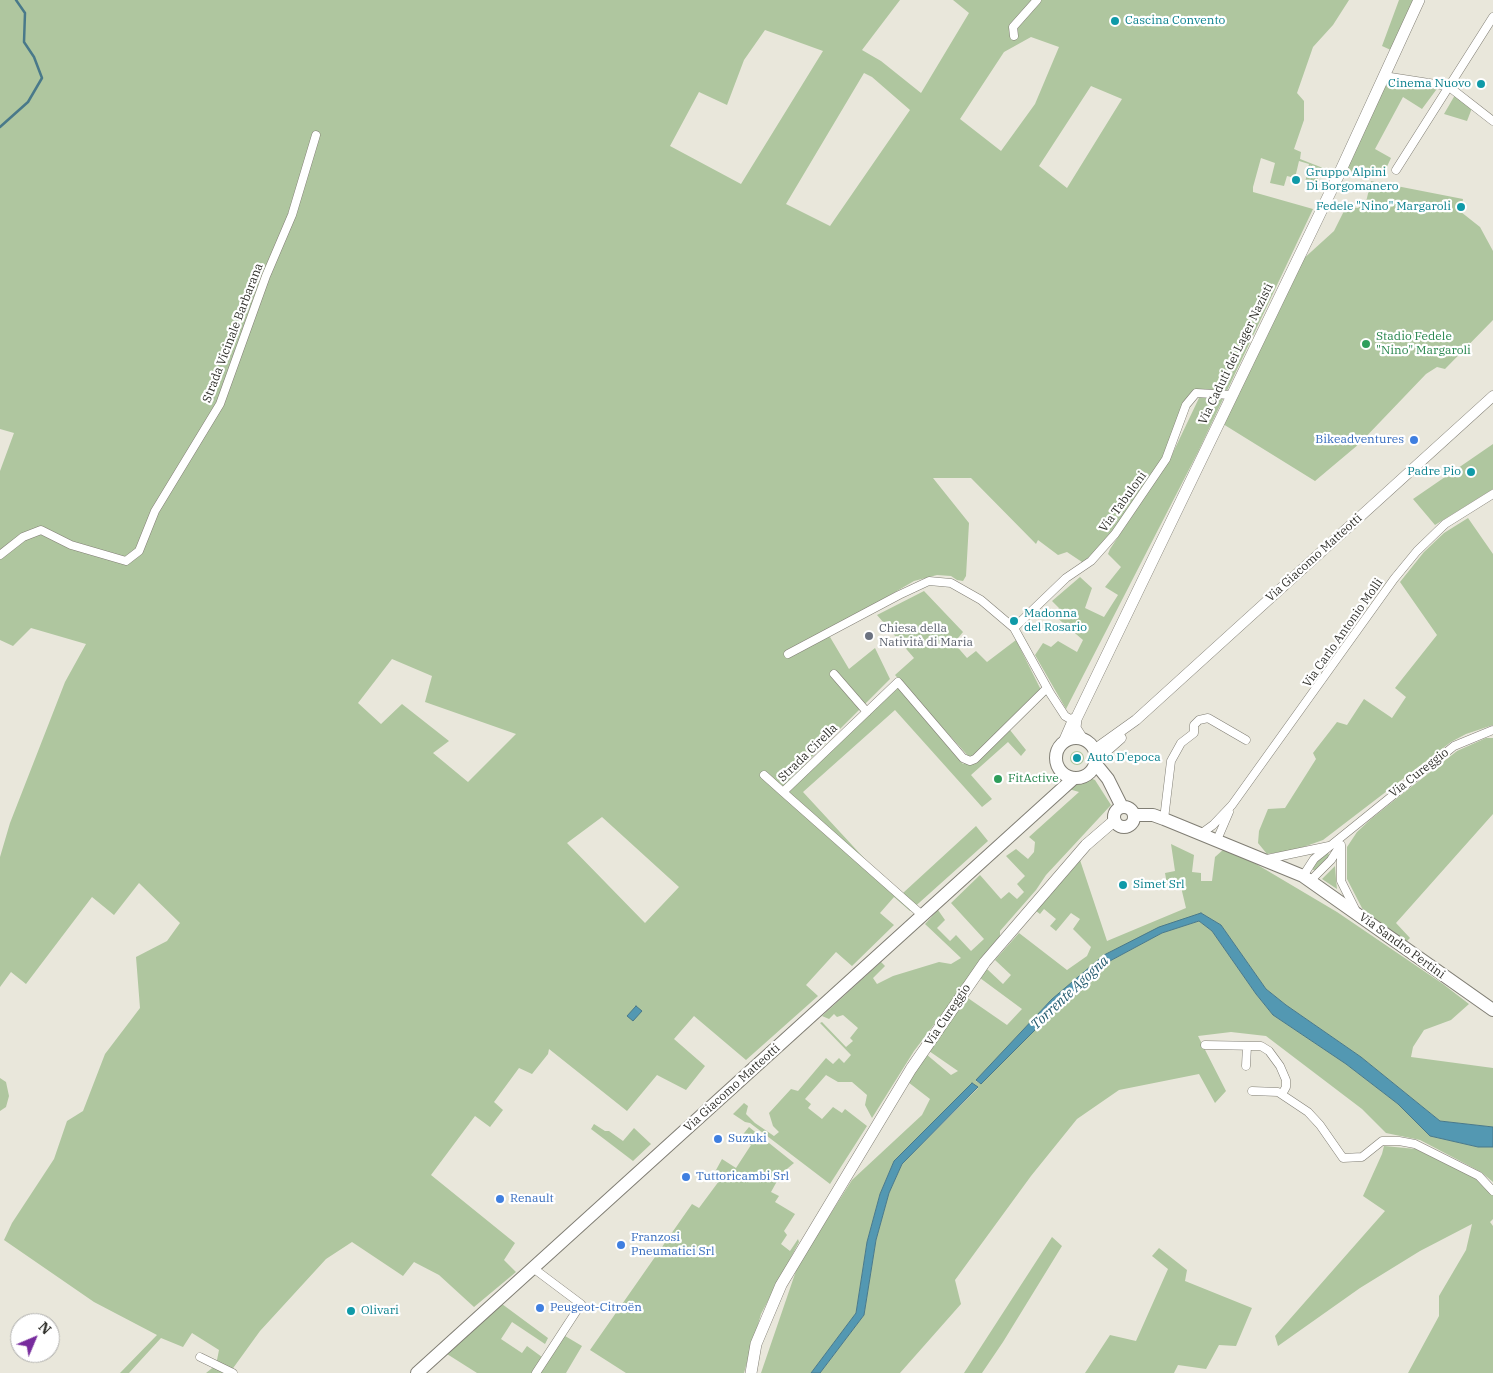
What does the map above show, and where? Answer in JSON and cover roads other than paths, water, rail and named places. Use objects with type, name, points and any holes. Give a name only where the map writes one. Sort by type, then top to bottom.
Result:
[{"type":"main road","name":"Via Caduti dei Lager Nazisti","points":[[1064,742],[1419,0]]},
{"type":"main road","points":[[1074,719],[1075,728],[1082,739],[1091,744],[1094,761],[1108,779],[1122,807]]},
{"type":"main road","points":[[1082,739],[1064,742],[1059,750],[1057,759],[1069,775],[1083,777],[1094,761]]},
{"type":"main road","name":"Via Giacomo Matteotti","points":[[418,1373],[1046,802],[1058,785],[1069,775]]},
{"type":"main road","points":[[1122,807],[1130,808],[1134,815],[1133,821],[1128,826],[1120,826],[1115,820],[1116,811],[1122,807]]},
{"type":"main road","points":[[1134,815],[1153,815],[1164,819],[1266,860],[1306,879]]},
{"type":"main road","name":"Via Cureggio","points":[[751,1373],[756,1344],[770,1307],[790,1267],[896,1093],[966,987],[1086,845],[1115,820]]},
{"type":"main road","name":"Via Sandro Pertini","points":[[1306,879],[1493,1010]]},
{"type":"street","points":[[1014,36],[1013,27],[1037,0]]},
{"type":"street","points":[[1396,170],[1493,17]]},
{"type":"street","points":[[1384,76],[1448,86],[1493,121]]},
{"type":"street","name":"Strada Vicinale Barbarana","points":[[0,556],[23,537],[42,530],[70,545],[126,561],[139,552],[155,511],[220,404],[266,276],[292,215],[316,135]]},
{"type":"street","name":"Via Tabuloni","points":[[1014,628],[1066,578],[1091,561],[1115,534],[1166,459],[1186,405],[1196,393],[1231,395]]},
{"type":"street","name":"Via Giacomo Matteotti","points":[[1094,761],[1122,737],[1136,720],[1493,396]]},
{"type":"street","name":"Via Carlo Antonio Molli","points":[[1202,834],[1213,826],[1232,806],[1394,579],[1417,551],[1445,524],[1493,494]]},
{"type":"street","points":[[788,654],[899,595],[929,582],[952,583],[965,589],[1014,628],[1047,688],[1065,716],[1074,719]]},
{"type":"street","points":[[834,674],[867,712]]},
{"type":"street","name":"Strada Cirella","points":[[764,775],[783,792],[898,682],[963,758],[970,761],[975,759],[1047,688]]},
{"type":"street","points":[[1164,819],[1173,756],[1181,743],[1194,733],[1194,725],[1199,720],[1208,718],[1246,740]]},
{"type":"street","name":"Via Cureggio","points":[[1306,879],[1314,859],[1454,746],[1493,730]]},
{"type":"street","points":[[783,792],[922,914]]},
{"type":"street","name":"Via Carlo Antonio Molli","points":[[1217,840],[1232,806]]},
{"type":"street","points":[[1306,879],[1331,860],[1352,828]]},
{"type":"street","points":[[1341,845],[1341,881],[1358,914]]},
{"type":"street","points":[[1266,860],[1329,846]]},
{"type":"street","points":[[1205,1045],[1261,1046],[1269,1051],[1280,1066],[1286,1080],[1282,1094]]},
{"type":"street","points":[[1246,1066],[1247,1046]]},
{"type":"street","points":[[1252,1091],[1282,1094],[1308,1112],[1320,1125],[1343,1158],[1362,1157],[1382,1141],[1399,1140],[1414,1144],[1479,1176],[1493,1190]]},
{"type":"street","points":[[533,1268],[581,1304],[536,1373]]},
{"type":"street","points":[[200,1357],[233,1373]]},
{"type":"water","name":"Torrente Agogna","points":[[1201,913],[1221,925],[1266,989],[1361,1057],[1440,1121],[1493,1127],[1493,1147],[1478,1147],[1430,1136],[1398,1104],[1346,1064],[1273,1015],[1212,931],[1199,921],[1162,933],[1108,962],[1060,1005],[981,1084],[976,1080],[1052,999],[1104,955],[1159,927]]},
{"type":"water","points":[[636,1006],[642,1011],[633,1021],[627,1016]]},
{"type":"water","points":[[972,1083],[978,1087],[902,1164],[889,1193],[876,1240],[864,1315],[820,1373],[811,1373],[856,1313],[867,1242],[880,1194],[894,1161]]},
{"type":"waterway","points":[[0,127],[28,102],[42,78],[34,57],[24,42],[25,13],[16,0]]},
{"type":"place","name":"Cascina Convento","points":[[1115,21]]},
{"type":"place","name":"Cinema Nuovo","points":[[1481,84]]},
{"type":"place","name":"Gruppo Alpini Di Borgomanero","points":[[1296,180]]},
{"type":"place","name":"Fedele \"Nino\" Margaroli","points":[[1461,207]]},
{"type":"place","name":"Stadio Fedele \"Nino\" Margaroli","points":[[1366,344]]},
{"type":"place","name":"Bikeadventures","points":[[1414,440]]},
{"type":"place","name":"Padre Pio","points":[[1471,472]]},
{"type":"place","name":"Madonna del Rosario","points":[[1014,621]]},
{"type":"place","name":"Chiesa della Natività di Maria","points":[[869,636]]},
{"type":"place","name":"Auto D'epoca","points":[[1077,758]]},
{"type":"place","name":"FitActive","points":[[998,779]]},
{"type":"place","name":"Simet Srl","points":[[1123,885]]},
{"type":"place","name":"Suzuki","points":[[718,1139]]},
{"type":"place","name":"Tuttoricambi Srl","points":[[686,1177]]},
{"type":"place","name":"Renault","points":[[500,1199]]},
{"type":"place","name":"Franzosi Pneumatici Srl","points":[[621,1245]]},
{"type":"place","name":"Peugeot-Citroën","points":[[540,1308]]},
{"type":"place","name":"Olivari","points":[[351,1311]]}]
